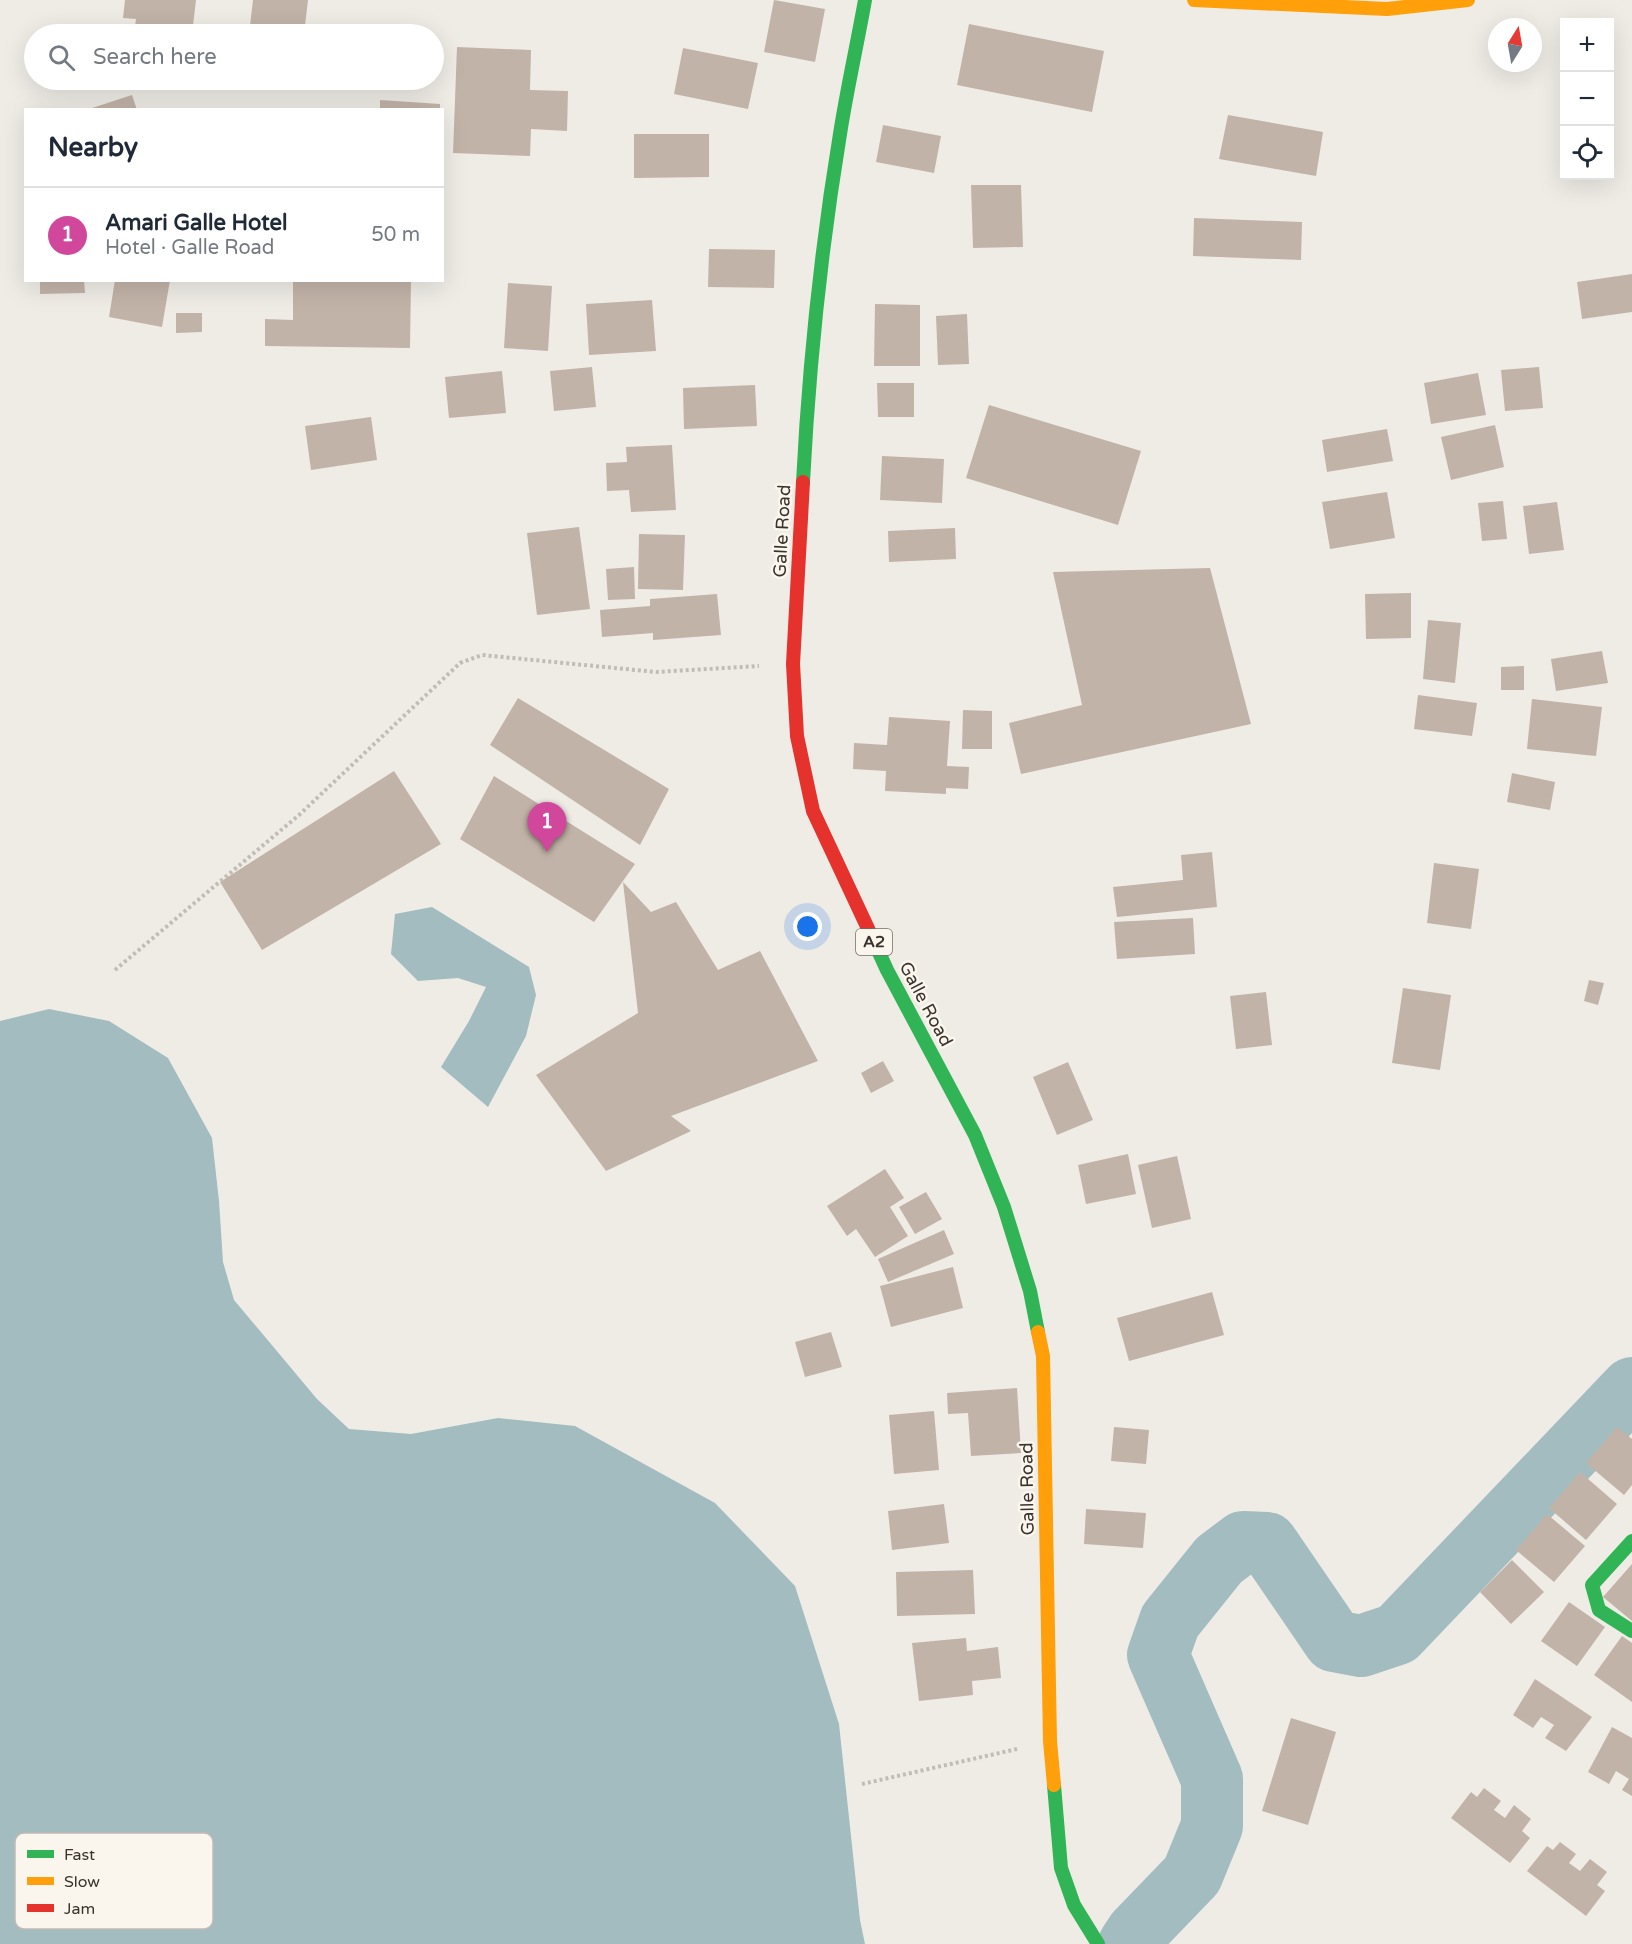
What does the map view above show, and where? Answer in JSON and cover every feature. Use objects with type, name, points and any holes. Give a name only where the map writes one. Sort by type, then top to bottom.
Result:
[{"type":"main road","name":"Galle Road","points":[[864,0],[840,134],[822,260],[809,376],[793,664],[797,736],[813,811],[887,970],[975,1135],[1004,1207],[1030,1291],[1043,1356],[1050,1741],[1061,1869],[1074,1905],[1098,1944]]},
{"type":"main road","points":[[1194,0],[1387,9],[1468,0]]},
{"type":"main road","points":[[1632,1541],[1592,1585],[1599,1610],[1632,1631]]},
{"type":"path","points":[[115,970],[299,815],[460,663],[482,655],[656,672],[793,664]]},
{"type":"path","points":[[861,1784],[1050,1741]]},
{"type":"water","points":[[432,907],[529,967],[536,995],[526,1036],[488,1107],[441,1067],[469,1021],[486,987],[458,978],[418,981],[391,954],[395,914]]},
{"type":"water","points":[[49,1009],[109,1021],[168,1058],[212,1138],[223,1262],[234,1300],[317,1399],[349,1429],[411,1434],[498,1418],[575,1426],[715,1503],[795,1586],[839,1724],[860,1920],[865,1944],[0,1944],[0,1021]]},
{"type":"building","points":[[125,0],[196,0],[193,24],[135,24],[136,19],[123,18]]},
{"type":"building","points":[[253,0],[308,0],[305,24],[250,24]]},
{"type":"building","points":[[774,0],[825,9],[815,62],[764,52]]},
{"type":"building","points":[[969,24],[1104,51],[1092,112],[957,85]]},
{"type":"building","points":[[457,47],[531,50],[530,90],[568,91],[567,131],[531,129],[530,156],[453,153]]},
{"type":"building","points":[[683,48],[758,63],[748,109],[674,94]]},
{"type":"building","points":[[132,95],[136,108],[92,108]]},
{"type":"building","points":[[380,100],[440,104],[440,108],[380,108]]},
{"type":"building","points":[[1228,115],[1323,132],[1316,176],[1219,159]]},
{"type":"building","points":[[883,125],[941,136],[934,173],[876,162]]},
{"type":"building","points":[[634,134],[709,134],[709,177],[634,178]]},
{"type":"building","points":[[971,185],[1021,185],[1023,247],[973,248]]},
{"type":"building","points":[[1194,218],[1302,222],[1301,260],[1193,256]]},
{"type":"building","points":[[709,249],[775,250],[774,288],[708,287]]},
{"type":"building","points":[[1632,274],[1632,312],[1582,319],[1577,282]]},
{"type":"building","points":[[40,282],[84,282],[85,293],[40,294]]},
{"type":"building","points":[[115,282],[170,282],[162,327],[109,317]]},
{"type":"building","points":[[293,282],[411,282],[410,348],[265,346],[265,319],[293,320]]},
{"type":"building","points":[[508,283],[552,286],[548,351],[504,348]]},
{"type":"building","points":[[652,300],[656,351],[589,355],[586,304]]},
{"type":"building","points":[[875,304],[920,305],[920,366],[874,366]]},
{"type":"building","points":[[176,313],[202,313],[202,332],[176,333]]},
{"type":"building","points":[[967,314],[969,364],[938,365],[936,316]]},
{"type":"building","points":[[592,367],[596,407],[554,411],[550,371]]},
{"type":"building","points":[[1539,367],[1543,408],[1505,411],[1501,370]]},
{"type":"building","points":[[502,371],[506,413],[449,418],[445,377]]},
{"type":"building","points":[[1478,373],[1486,415],[1431,424],[1424,383]]},
{"type":"building","points":[[877,383],[914,383],[914,417],[878,417]]},
{"type":"building","points":[[755,385],[757,426],[684,429],[683,388]]},
{"type":"building","points":[[989,405],[1141,451],[1118,525],[966,478]]},
{"type":"building","points":[[371,417],[377,460],[311,470],[305,426]]},
{"type":"building","points":[[1495,425],[1504,467],[1451,480],[1441,437]]},
{"type":"building","points":[[1387,429],[1393,461],[1327,472],[1322,440]]},
{"type":"building","points":[[672,445],[676,510],[631,512],[629,490],[607,491],[606,463],[627,462],[626,447]]},
{"type":"building","points":[[882,456],[944,459],[942,503],[880,500]]},
{"type":"building","points":[[1387,492],[1395,538],[1330,549],[1322,502]]},
{"type":"building","points":[[1503,501],[1507,539],[1482,541],[1478,503]]},
{"type":"building","points":[[1557,502],[1564,550],[1529,554],[1523,506]]},
{"type":"building","points":[[579,527],[590,609],[537,615],[527,533]]},
{"type":"building","points":[[955,528],[956,559],[889,562],[888,531]]},
{"type":"building","points":[[639,534],[685,535],[683,590],[638,589]]},
{"type":"building","points":[[634,567],[635,599],[608,600],[606,569]]},
{"type":"building","points":[[1210,568],[1251,724],[1021,774],[1009,723],[1082,705],[1053,572]]},
{"type":"building","points":[[1411,593],[1411,638],[1366,639],[1365,594]]},
{"type":"building","points":[[717,594],[721,635],[653,640],[653,633],[602,637],[600,610],[650,606],[650,599]]},
{"type":"building","points":[[1428,620],[1461,623],[1455,683],[1423,679]]},
{"type":"building","points":[[1602,651],[1608,683],[1556,691],[1551,659]]},
{"type":"building","points":[[1524,666],[1524,690],[1501,690],[1501,667]]},
{"type":"building","points":[[1418,695],[1477,703],[1472,736],[1414,729]]},
{"type":"building","points":[[518,698],[669,789],[640,845],[490,745]]},
{"type":"building","points":[[1532,699],[1602,707],[1596,756],[1527,749]]},
{"type":"building","points":[[963,710],[992,711],[992,749],[962,749]]},
{"type":"building","points":[[889,717],[950,721],[947,766],[969,767],[968,789],[946,788],[946,794],[885,791],[886,771],[853,769],[854,743],[887,745]]},
{"type":"building","points":[[394,771],[441,844],[262,950],[220,882]]},
{"type":"building","points":[[1512,773],[1555,782],[1550,810],[1507,802]]},
{"type":"building","points":[[494,776],[635,864],[594,922],[460,839]]},
{"type":"building","points":[[1212,852],[1217,907],[1117,917],[1113,887],[1183,880],[1181,855]]},
{"type":"building","points":[[1434,863],[1479,869],[1471,929],[1427,923]]},
{"type":"building","points":[[623,882],[651,912],[676,902],[718,970],[760,951],[818,1061],[671,1116],[691,1131],[606,1171],[536,1075],[638,1013]]},
{"type":"building","points":[[1193,918],[1195,954],[1117,959],[1114,922]]},
{"type":"building","points":[[1589,980],[1604,983],[1598,1005],[1584,1001]]},
{"type":"building","points":[[1403,988],[1451,995],[1440,1070],[1392,1063]]},
{"type":"building","points":[[1266,992],[1272,1045],[1236,1049],[1230,996]]},
{"type":"building","points":[[883,1061],[894,1081],[871,1093],[861,1073]]},
{"type":"building","points":[[1068,1062],[1093,1120],[1057,1135],[1033,1077]]},
{"type":"building","points":[[1128,1154],[1136,1194],[1086,1204],[1078,1165]]},
{"type":"building","points":[[1177,1156],[1191,1219],[1152,1228],[1138,1165]]},
{"type":"building","points":[[885,1169],[904,1198],[890,1207],[908,1236],[875,1257],[856,1229],[847,1236],[827,1206]]},
{"type":"building","points":[[926,1192],[942,1219],[915,1234],[899,1207]]},
{"type":"building","points":[[944,1230],[954,1254],[888,1282],[878,1259]]},
{"type":"building","points":[[953,1267],[963,1308],[891,1327],[880,1286]]},
{"type":"building","points":[[1212,1292],[1224,1335],[1129,1361],[1117,1318]]},
{"type":"building","points":[[831,1332],[842,1367],[805,1377],[795,1342]]},
{"type":"building","points":[[1017,1388],[1021,1453],[971,1456],[968,1413],[948,1414],[947,1393]]},
{"type":"building","points":[[934,1411],[939,1470],[894,1474],[889,1415]]},
{"type":"building","points":[[1114,1427],[1149,1430],[1146,1464],[1111,1461]]},
{"type":"building","points":[[1617,1427],[1632,1439],[1632,1485],[1624,1495],[1586,1463]]},
{"type":"building","points":[[1580,1472],[1617,1504],[1586,1540],[1549,1508]]},
{"type":"building","points":[[944,1504],[949,1543],[892,1550],[888,1511]]},
{"type":"building","points":[[1086,1509],[1146,1513],[1143,1548],[1084,1544]]},
{"type":"building","points":[[1547,1514],[1585,1546],[1554,1582],[1516,1550]]},
{"type":"building","points":[[1512,1560],[1544,1592],[1511,1624],[1480,1592]]},
{"type":"building","points":[[1632,1564],[1632,1621],[1603,1597]]},
{"type":"building","points":[[973,1570],[975,1614],[897,1616],[896,1572]]},
{"type":"building","points":[[1569,1602],[1605,1627],[1577,1666],[1541,1641]]},
{"type":"building","points":[[1622,1636],[1632,1643],[1632,1702],[1594,1675]]},
{"type":"building","points":[[966,1638],[967,1651],[998,1647],[1001,1678],[972,1681],[973,1695],[919,1701],[912,1643]]},
{"type":"building","points":[[1535,1679],[1592,1717],[1566,1751],[1545,1738],[1554,1725],[1541,1717],[1533,1728],[1513,1715]]},
{"type":"building","points":[[1291,1718],[1336,1732],[1308,1825],[1262,1811]]},
{"type":"building","points":[[1612,1727],[1632,1738],[1632,1796],[1622,1790],[1629,1779],[1616,1771],[1609,1784],[1588,1772]]},
{"type":"building","points":[[1484,1788],[1501,1801],[1494,1810],[1505,1818],[1514,1805],[1531,1819],[1522,1831],[1530,1838],[1510,1863],[1451,1818],[1471,1792],[1477,1797]]},
{"type":"building","points":[[1560,1842],[1576,1854],[1569,1863],[1580,1871],[1590,1859],[1607,1872],[1597,1885],[1605,1891],[1586,1916],[1527,1871],[1547,1846],[1553,1850]]},
{"type":"waterway","points":[[1129,1944],[1137,1932],[1192,1875],[1212,1826],[1212,1779],[1158,1655],[1170,1621],[1219,1560],[1243,1542],[1267,1543],[1334,1641],[1361,1646],[1397,1634],[1632,1388]]},
{"type":"traffic: fast","points":[[803,482],[812,351],[827,220],[865,0]]},
{"type":"traffic: fast","points":[[871,935],[887,970],[975,1135],[1004,1207],[1030,1291],[1038,1332]]},
{"type":"traffic: fast","points":[[1632,1541],[1592,1585],[1599,1610],[1632,1631]]},
{"type":"traffic: fast","points":[[1054,1785],[1061,1868],[1074,1905],[1098,1944]]},
{"type":"traffic: slow","points":[[1194,0],[1387,9],[1468,0]]},
{"type":"traffic: slow","points":[[1038,1332],[1043,1356],[1050,1741],[1054,1785]]},
{"type":"traffic: jam","points":[[803,482],[793,664],[797,736],[813,811],[871,935]]},
{"type":"place","name":"Amari Galle Hotel","points":[[547,852]]}]
